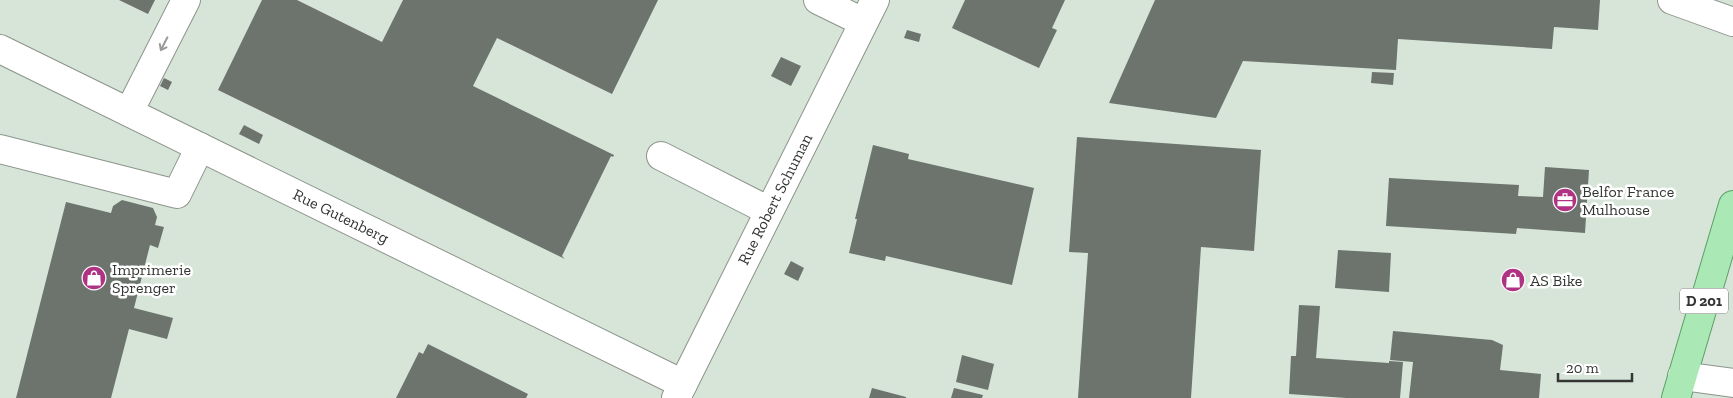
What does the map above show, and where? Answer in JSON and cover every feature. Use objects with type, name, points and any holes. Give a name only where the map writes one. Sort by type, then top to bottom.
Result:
[{"type":"main road","name":"D 201","points":[[1679,387],[1728,239],[1733,205]]},
{"type":"street","points":[[129,112],[186,0]]},
{"type":"street","points":[[818,0],[869,11]]},
{"type":"street","points":[[1672,0],[1733,22]]},
{"type":"street","name":"Rue Robert Schuman","points":[[679,391],[869,11]]},
{"type":"street","name":"Rue Gutenberg","points":[[0,49],[200,147],[679,391]]},
{"type":"street","points":[[0,149],[176,194],[200,147]]},
{"type":"street","points":[[661,156],[769,211]]},
{"type":"street","points":[[1679,387],[1733,383]]},
{"type":"shaded area","points":[[0,0],[1733,0],[1733,398],[0,398]]},
{"type":"building","points":[[119,0],[155,0],[148,14]]},
{"type":"building","points":[[262,0],[297,0],[382,42],[403,0],[658,0],[612,94],[497,38],[473,86],[614,155],[613,157],[611,156],[562,256],[565,259],[218,90]]},
{"type":"building","points":[[965,0],[1065,0],[1052,28],[1057,30],[1039,68],[952,28]]},
{"type":"building","points":[[1155,0],[1600,0],[1598,30],[1554,27],[1552,49],[1398,39],[1396,70],[1243,61],[1216,118],[1109,103]]},
{"type":"building","points":[[907,30],[921,34],[919,42],[904,38]]},
{"type":"building","points":[[781,57],[801,66],[791,86],[771,76]]},
{"type":"building","points":[[1372,72],[1394,73],[1393,85],[1371,83]]},
{"type":"building","points":[[164,78],[172,82],[168,90],[160,86]]},
{"type":"building","points":[[244,125],[263,135],[259,144],[239,134]]},
{"type":"building","points":[[1077,137],[1261,150],[1254,251],[1201,247],[1191,398],[1078,398],[1088,253],[1069,252]]},
{"type":"building","points":[[873,145],[909,154],[908,159],[1034,188],[1012,285],[886,256],[885,261],[849,253],[857,219],[855,219]]},
{"type":"building","points":[[1545,167],[1589,170],[1585,233],[1517,228],[1516,234],[1386,226],[1389,178],[1519,185],[1518,196],[1543,197]]},
{"type":"building","name":"Imprimerie Sprenger","points":[[122,200],[153,208],[157,217],[155,225],[164,227],[158,248],[150,245],[134,308],[173,318],[167,339],[129,329],[111,398],[16,398],[66,202],[111,213],[113,206]]},
{"type":"building","points":[[1338,250],[1391,253],[1389,292],[1335,288]]},
{"type":"building","points":[[791,261],[804,268],[798,281],[784,274]]},
{"type":"building","points":[[1299,305],[1320,306],[1316,358],[1389,363],[1389,361],[1403,362],[1400,398],[1346,398],[1289,394],[1291,356],[1296,356]]},
{"type":"building","points":[[1393,331],[1492,340],[1503,345],[1500,370],[1541,374],[1539,398],[1409,398],[1413,362],[1390,360]]},
{"type":"building","points":[[428,344],[528,394],[526,398],[396,398],[419,352],[423,354]]},
{"type":"building","points":[[962,355],[994,364],[988,390],[956,382]]},
{"type":"building","points":[[872,388],[906,397],[906,398],[869,398]]},
{"type":"building","points":[[954,388],[983,395],[982,398],[951,398]]},
{"type":"place","name":"Belfor France Mulhouse","points":[[1565,200]]},
{"type":"place","name":"Imprimerie Sprenger","points":[[94,278]]},
{"type":"place","name":"AS Bike","points":[[1513,280]]}]
